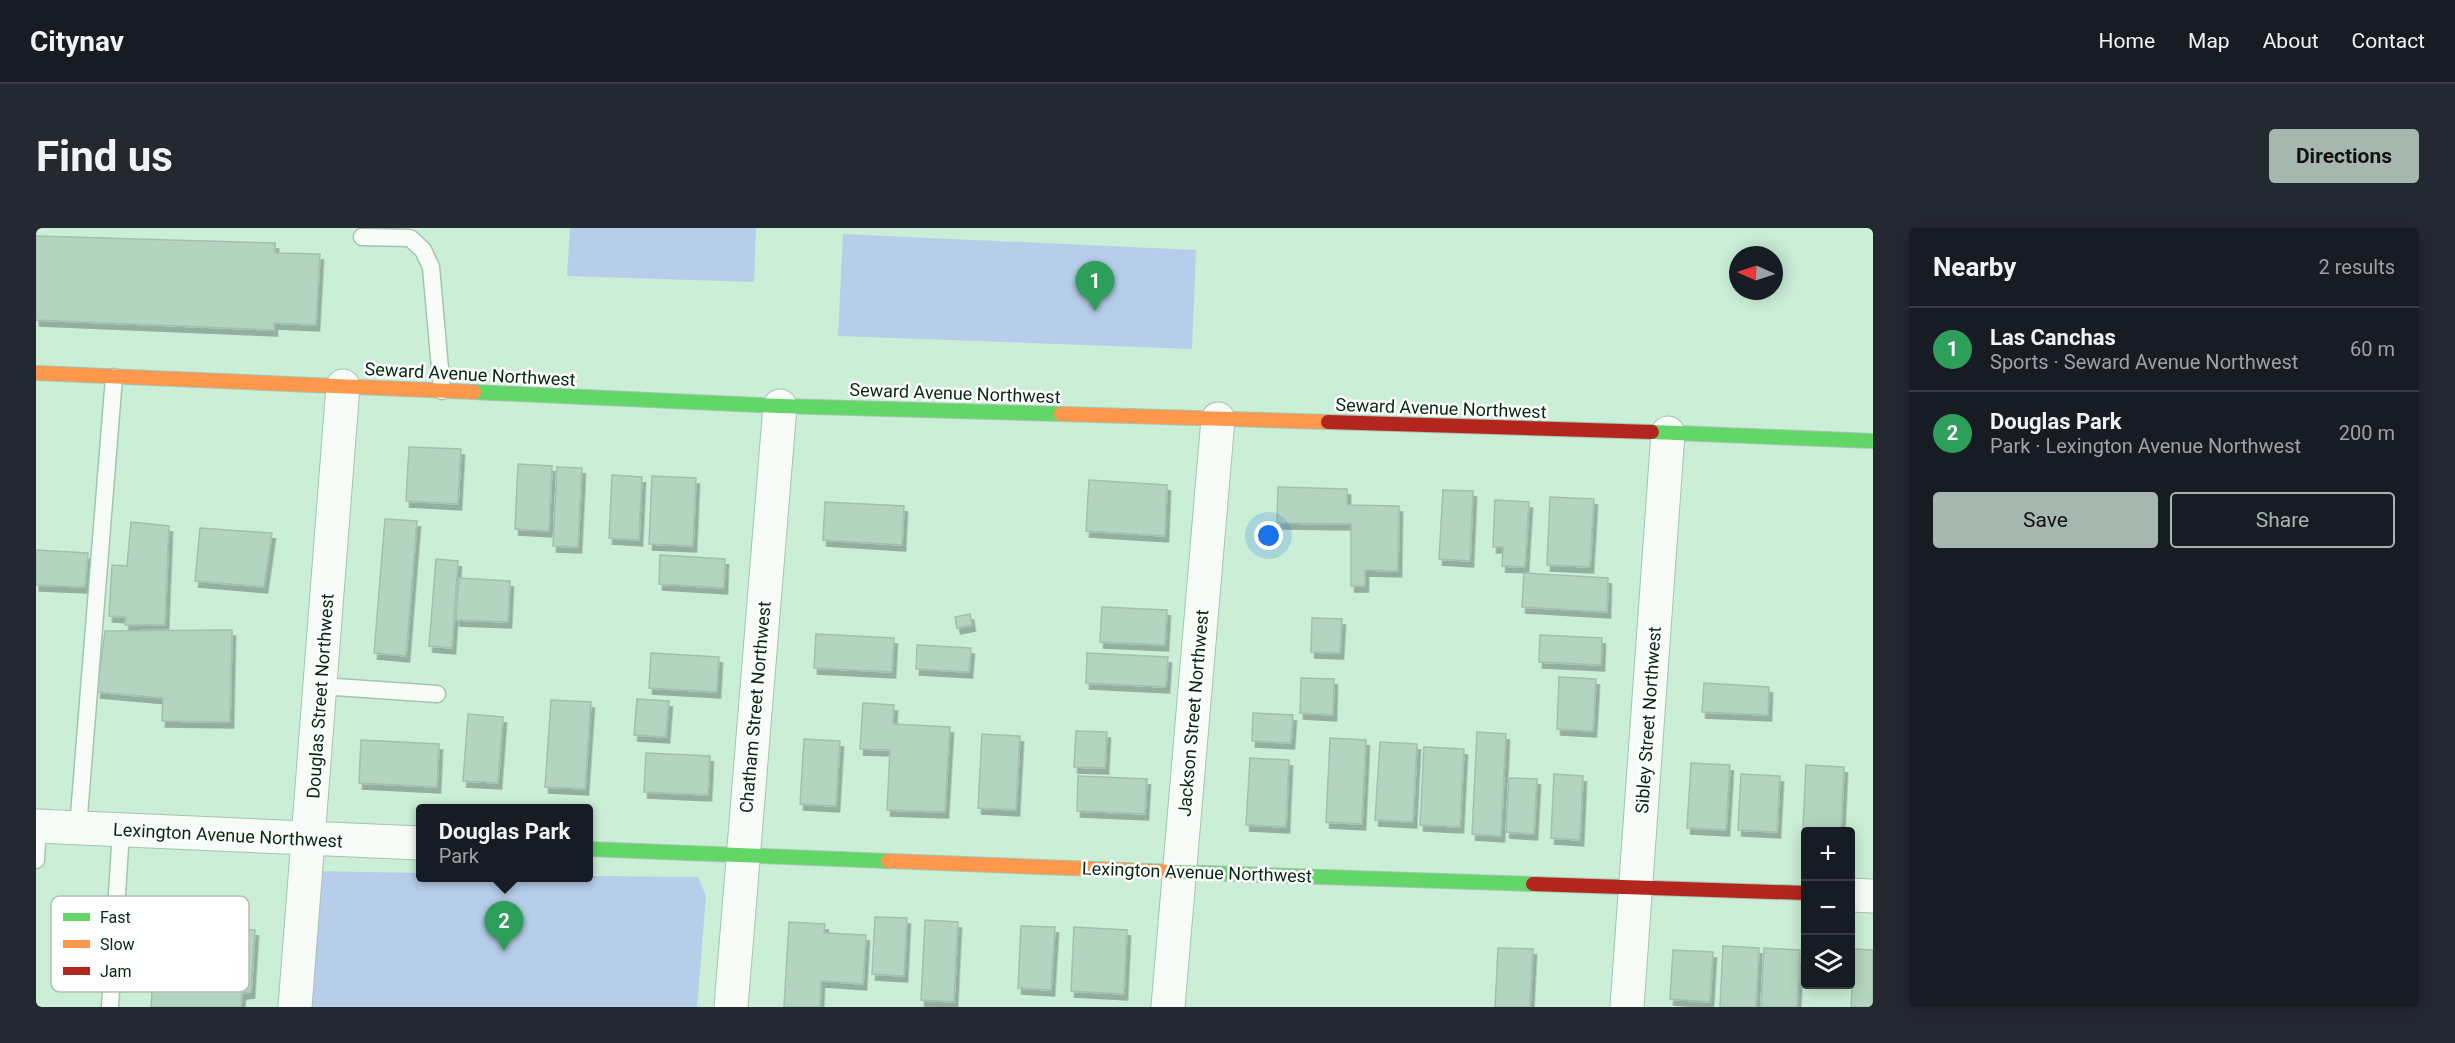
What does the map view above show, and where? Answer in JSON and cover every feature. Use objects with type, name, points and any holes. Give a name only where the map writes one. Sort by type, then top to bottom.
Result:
[{"type":"street","name":"Seward Avenue Northwest","points":[[36,373],[780,406],[1873,441]]},
{"type":"street","name":"Douglas Street Northwest","points":[[295,1007],[343,386]]},
{"type":"street","name":"Chatham Street Northwest","points":[[731,1007],[780,406]]},
{"type":"street","name":"Jackson Street Northwest","points":[[1168,1007],[1218,419]]},
{"type":"street","name":"Sibley Street Northwest","points":[[1626,1007],[1668,433]]},
{"type":"street","name":"Lexington Avenue Northwest","points":[[37,826],[416,843]]},
{"type":"street","name":"Lexington Avenue Northwest","points":[[593,849],[1801,893]]},
{"type":"street","points":[[1855,895],[1873,896]]},
{"type":"lane","points":[[362,237],[410,238],[423,250],[432,267],[442,391]]},
{"type":"lane","points":[[78,828],[114,377]]},
{"type":"lane","points":[[321,686],[437,694]]},
{"type":"lane","points":[[36,860],[37,826]]},
{"type":"lane","points":[[117,896],[121,830]]},
{"type":"lane","points":[[110,1007],[111,992]]},
{"type":"shaded area","points":[[570,228],[756,228],[754,282],[567,276]]},
{"type":"shaded area","points":[[843,234],[1196,250],[1192,349],[838,336]]},
{"type":"shaded area","points":[[314,871],[416,873],[416,882],[593,882],[593,876],[698,877],[706,896],[697,1007],[302,1007]]},
{"type":"building","points":[[36,236],[275,243],[275,253],[320,254],[316,325],[274,323],[274,330],[36,320]]},
{"type":"building","points":[[409,447],[461,449],[458,504],[406,501]]},
{"type":"building","points":[[518,464],[552,466],[549,531],[515,529]]},
{"type":"building","points":[[557,467],[582,468],[578,547],[553,546]]},
{"type":"building","points":[[612,475],[642,477],[639,540],[609,538]]},
{"type":"building","points":[[652,476],[696,478],[693,546],[649,544]]},
{"type":"building","points":[[1089,480],[1167,485],[1165,536],[1086,531]]},
{"type":"building","points":[[1278,487],[1347,489],[1347,505],[1399,506],[1398,571],[1365,570],[1365,586],[1351,586],[1351,524],[1277,523]]},
{"type":"building","points":[[1443,490],[1473,491],[1470,561],[1439,559]]},
{"type":"building","points":[[1550,497],[1594,499],[1590,567],[1547,565]]},
{"type":"building","points":[[1495,500],[1529,502],[1525,567],[1502,566],[1503,547],[1493,547]]},
{"type":"building","points":[[825,502],[904,506],[902,545],[823,540]]},
{"type":"building","points":[[385,519],[417,521],[406,656],[374,653]]},
{"type":"building","points":[[131,522],[169,526],[165,625],[125,625],[126,617],[109,616],[112,565],[127,566]]},
{"type":"building","points":[[200,528],[272,533],[264,587],[195,581]]},
{"type":"building","points":[[36,550],[88,553],[85,587],[36,585]]},
{"type":"building","points":[[660,555],[725,559],[724,588],[659,584]]},
{"type":"building","points":[[436,559],[458,561],[452,648],[429,646]]},
{"type":"building","points":[[1524,573],[1608,578],[1607,612],[1522,607]]},
{"type":"building","points":[[459,578],[510,581],[508,622],[456,620]]},
{"type":"building","points":[[1102,607],[1167,610],[1165,645],[1100,642]]},
{"type":"building","points":[[970,614],[972,625],[957,628],[955,617]]},
{"type":"building","points":[[1312,618],[1342,619],[1340,653],[1311,652]]},
{"type":"building","points":[[232,630],[230,722],[162,721],[163,698],[97,692],[105,631]]},
{"type":"building","points":[[816,634],[894,638],[892,672],[814,668]]},
{"type":"building","points":[[1540,635],[1602,638],[1601,665],[1539,662]]},
{"type":"building","points":[[917,645],[971,648],[969,672],[916,669]]},
{"type":"building","points":[[651,653],[719,657],[717,692],[649,688]]},
{"type":"building","points":[[1087,653],[1168,657],[1166,687],[1086,683]]},
{"type":"building","points":[[1559,677],[1596,679],[1593,731],[1557,729]]},
{"type":"building","points":[[1301,678],[1334,679],[1333,715],[1300,713]]},
{"type":"building","points":[[1704,683],[1769,687],[1768,715],[1702,712]]},
{"type":"building","points":[[637,699],[669,701],[666,737],[634,735]]},
{"type":"building","points":[[551,700],[591,702],[585,789],[545,787]]},
{"type":"building","points":[[863,703],[894,705],[893,724],[950,727],[945,812],[887,810],[890,750],[860,749]]},
{"type":"building","points":[[1253,713],[1293,715],[1291,743],[1252,741]]},
{"type":"building","points":[[468,714],[503,717],[498,783],[463,781]]},
{"type":"building","points":[[1076,731],[1107,732],[1105,768],[1074,767]]},
{"type":"building","points":[[1477,732],[1506,734],[1501,836],[1472,834]]},
{"type":"building","points":[[982,734],[1020,736],[1016,810],[978,808]]},
{"type":"building","points":[[1330,738],[1366,740],[1362,824],[1326,822]]},
{"type":"building","points":[[804,739],[840,741],[836,806],[800,804]]},
{"type":"building","points":[[361,740],[439,744],[437,787],[359,783]]},
{"type":"building","points":[[1380,742],[1417,744],[1413,822],[1375,820]]},
{"type":"building","points":[[1424,747],[1464,749],[1460,827],[1420,825]]},
{"type":"building","points":[[646,753],[710,756],[708,795],[644,792]]},
{"type":"building","points":[[1250,758],[1289,760],[1286,827],[1246,825]]},
{"type":"building","points":[[1691,763],[1730,765],[1726,830],[1687,828]]},
{"type":"building","points":[[1806,765],[1844,767],[1841,827],[1803,827]]},
{"type":"building","points":[[1554,774],[1583,776],[1580,840],[1551,838]]},
{"type":"building","points":[[1741,774],[1780,776],[1777,832],[1738,830]]},
{"type":"building","points":[[1078,776],[1147,779],[1145,814],[1077,811]]},
{"type":"building","points":[[1509,778],[1537,779],[1534,834],[1506,832]]},
{"type":"building","points":[[875,917],[907,918],[904,976],[872,974]]},
{"type":"building","points":[[925,920],[958,922],[954,1002],[921,1000]]},
{"type":"building","points":[[789,922],[825,924],[824,933],[866,935],[863,984],[821,981],[820,1007],[784,1007]]},
{"type":"building","points":[[1021,926],[1055,927],[1051,990],[1018,988]]},
{"type":"building","points":[[1074,927],[1127,930],[1124,994],[1071,991]]},
{"type":"building","points":[[249,930],[255,930],[251,992],[242,993],[241,1007],[151,1007],[152,992],[249,992]]},
{"type":"building","points":[[1723,946],[1759,948],[1756,1007],[1720,1007]]},
{"type":"building","points":[[1498,948],[1533,949],[1530,1007],[1495,1007]]},
{"type":"building","points":[[1764,948],[1800,950],[1797,1007],[1761,1007]]},
{"type":"building","points":[[1855,949],[1873,950],[1873,1007],[1851,1007],[1852,989],[1855,989]]},
{"type":"building","points":[[1673,950],[1713,952],[1710,1002],[1670,999]]},
{"type":"traffic: fast","points":[[474,392],[780,406],[1061,414]]},
{"type":"traffic: fast","points":[[1652,432],[1873,441]]},
{"type":"traffic: fast","points":[[593,849],[888,861]]},
{"type":"traffic: fast","points":[[1175,872],[1533,884]]},
{"type":"traffic: slow","points":[[36,373],[474,392]]},
{"type":"traffic: slow","points":[[1061,414],[1328,422]]},
{"type":"traffic: slow","points":[[888,861],[1175,872]]},
{"type":"traffic: jam","points":[[1328,422],[1652,432]]},
{"type":"traffic: jam","points":[[1533,884],[1801,893]]},
{"type":"place","name":"Las Canchas","points":[[1095,311]]},
{"type":"place","name":"Douglas Park","points":[[504,951]]}]
